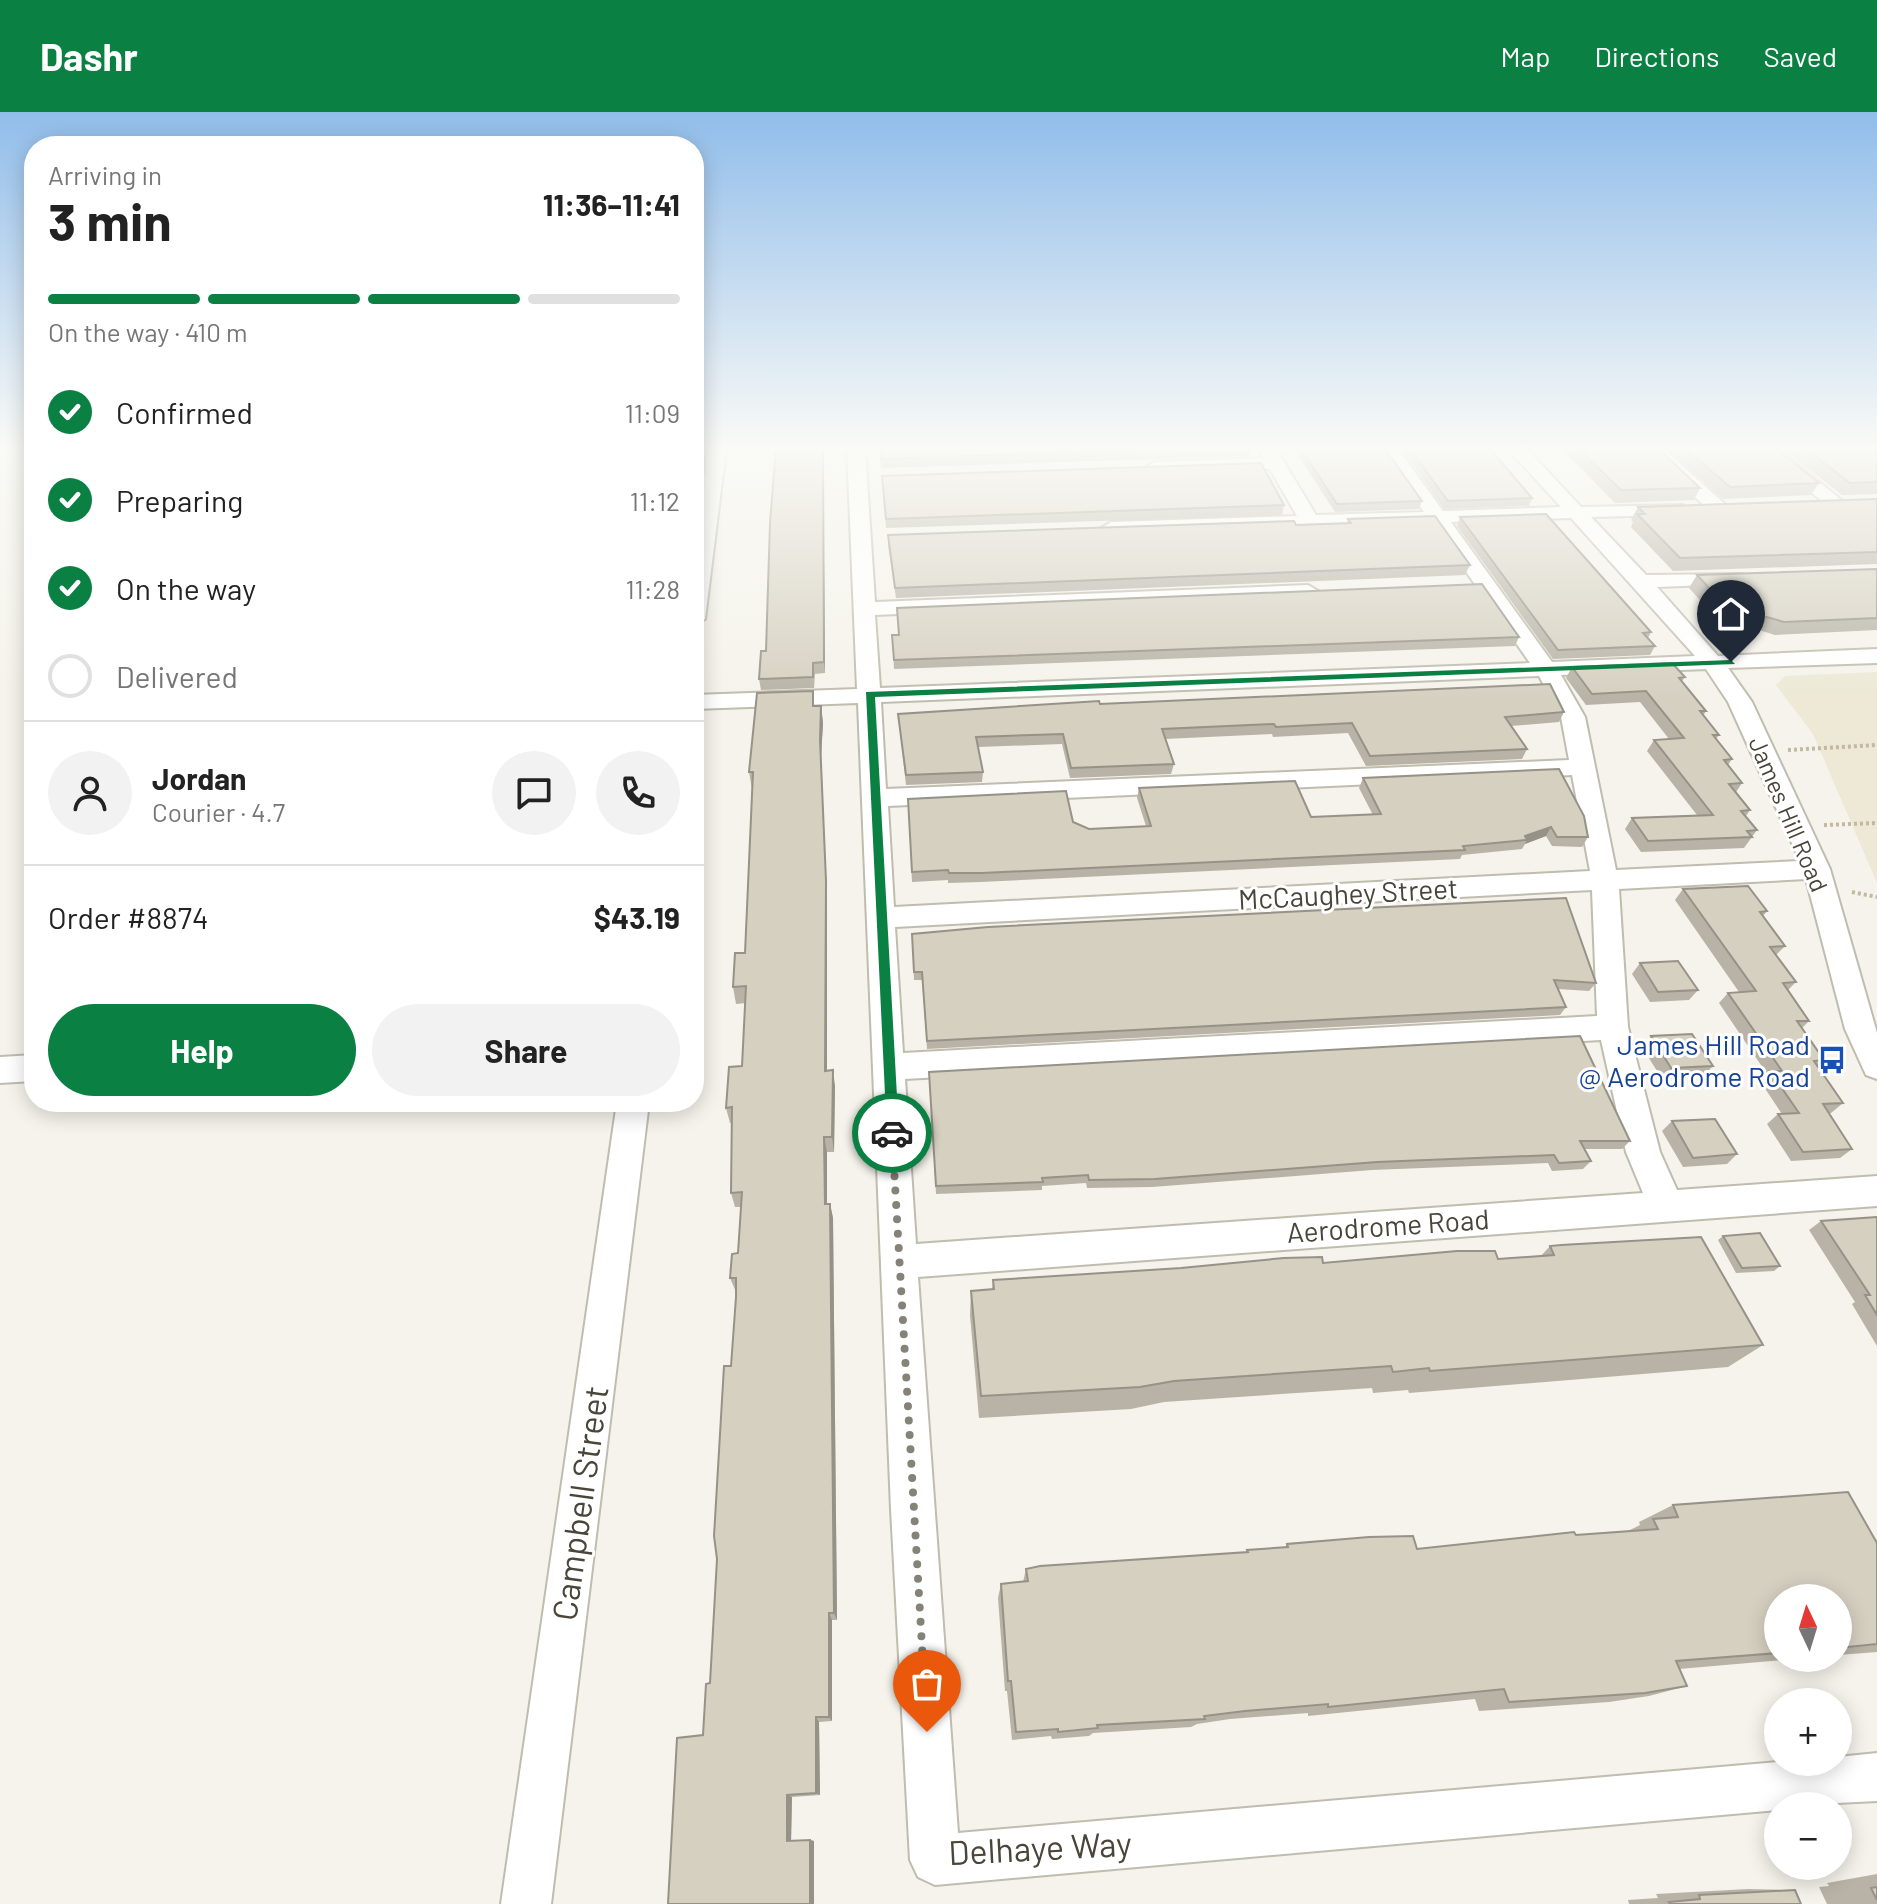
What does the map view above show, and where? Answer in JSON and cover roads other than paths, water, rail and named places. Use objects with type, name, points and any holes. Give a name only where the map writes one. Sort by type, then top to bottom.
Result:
[{"type":"street","name":"Delhaye Way","points":[[869,533],[866,609],[874,798],[935,1860],[1877,1777]]},
{"type":"street","points":[[1450,533],[1546,669],[1573,717],[1605,880],[1613,1027],[1643,1152],[1666,1205]]},
{"type":"street","name":"James Hill Road","points":[[1594,533],[1713,663],[1740,702],[1817,869],[1860,1029],[1877,1066]]},
{"type":"street","points":[[1641,581],[1758,577]]},
{"type":"street","points":[[1453,585],[1485,584]]},
{"type":"street","points":[[866,609],[1326,590]]},
{"type":"street","points":[[704,702],[1877,656]]},
{"type":"street","points":[[874,798],[1583,767]]},
{"type":"street","name":"McCaughey Street","points":[[880,918],[1817,869]]},
{"type":"street","points":[[888,1067],[1613,1027]]},
{"type":"street","points":[[0,1070],[24,1069]]},
{"type":"street","name":"Campbell Street","points":[[526,1904],[632,1112]]},
{"type":"street","name":"Aerodrome Road","points":[[899,1262],[1877,1191]]},
{"type":"place","name":"James Hill Road @ Aerodrome Road","points":[[1832,1060]]}]
